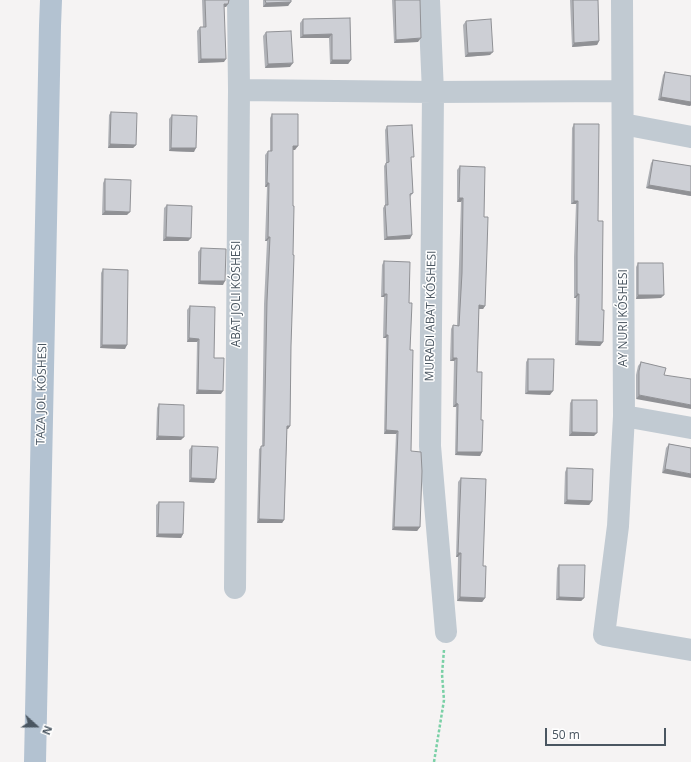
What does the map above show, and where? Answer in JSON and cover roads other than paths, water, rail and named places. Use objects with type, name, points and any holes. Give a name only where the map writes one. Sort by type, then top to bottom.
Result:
[{"type":"main road","name":"TAZA JOL KÓSHESI","points":[[35,762],[51,0]]},
{"type":"street","points":[[235,588],[239,90],[238,0]]},
{"type":"street","points":[[429,0],[433,92],[430,446],[446,632]]},
{"type":"street","points":[[622,0],[624,416],[618,526],[604,634],[691,650]]},
{"type":"street","points":[[239,90],[433,92],[622,91]]},
{"type":"street","points":[[623,124],[691,137]]},
{"type":"street","points":[[624,416],[691,428]]}]
